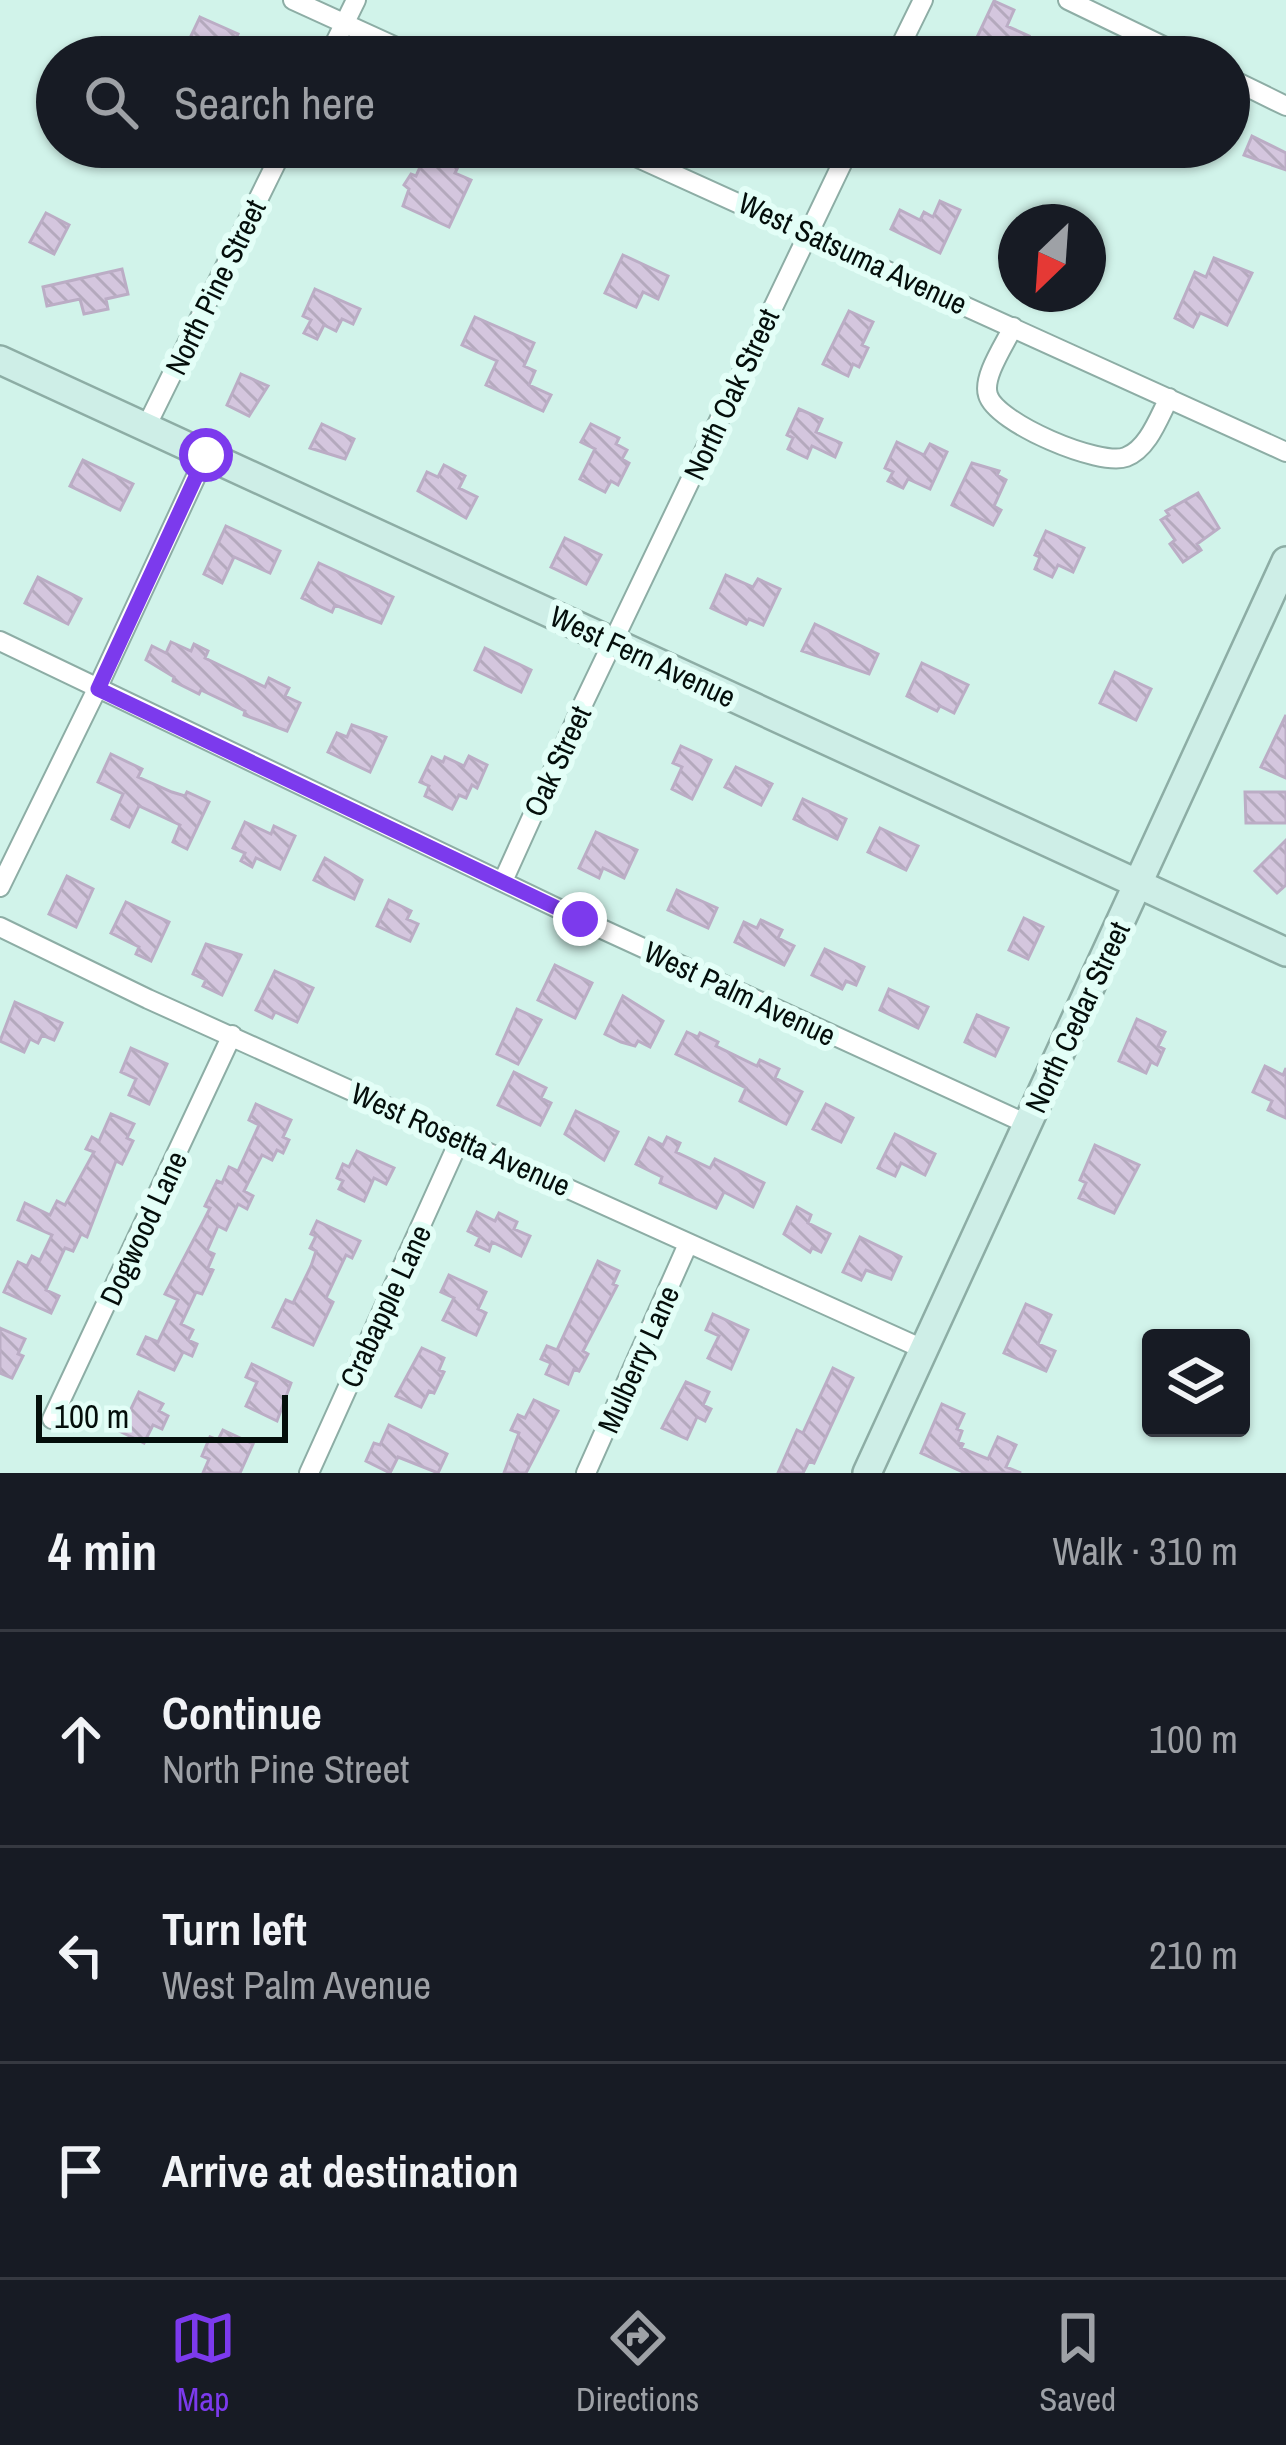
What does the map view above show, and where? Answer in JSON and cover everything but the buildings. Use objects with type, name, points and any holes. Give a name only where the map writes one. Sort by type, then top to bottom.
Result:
[{"type":"street","points":[[293,0],[371,36]]},
{"type":"street","points":[[338,36],[356,0]]},
{"type":"street","points":[[905,36],[923,0]]},
{"type":"street","points":[[1068,0],[1143,36]]},
{"type":"street","points":[[1250,88],[1286,106]]},
{"type":"street","name":"North Pine Street","points":[[146,427],[274,168]]},
{"type":"street","name":"West Satsuma Avenue","points":[[662,168],[1286,452]]},
{"type":"street","name":"North Oak Street","points":[[613,642],[840,168]]},
{"type":"street","points":[[1013,327],[986,393],[999,412],[1049,438],[1100,458],[1126,458],[1147,439],[1169,398]]},
{"type":"street","name":"West Fern Avenue","points":[[0,360],[1286,952]]},
{"type":"street","points":[[0,886],[206,455]]},
{"type":"street","name":"North Cedar Street","points":[[867,1473],[1286,561]]},
{"type":"street","name":"West Palm Avenue","points":[[0,641],[502,881],[1028,1124]]},
{"type":"street","name":"Oak Street","points":[[502,881],[613,642]]},
{"type":"street","name":"West Rosetta Avenue","points":[[0,927],[923,1349]]},
{"type":"street","name":"Dogwood Lane","points":[[52,1420],[232,1036]]},
{"type":"street","name":"Crabapple Lane","points":[[309,1473],[460,1139]]},
{"type":"street","name":"Mulberry Lane","points":[[586,1473],[688,1244]]},
{"type":"route","points":[[206,455],[98,689],[580,919]]}]
